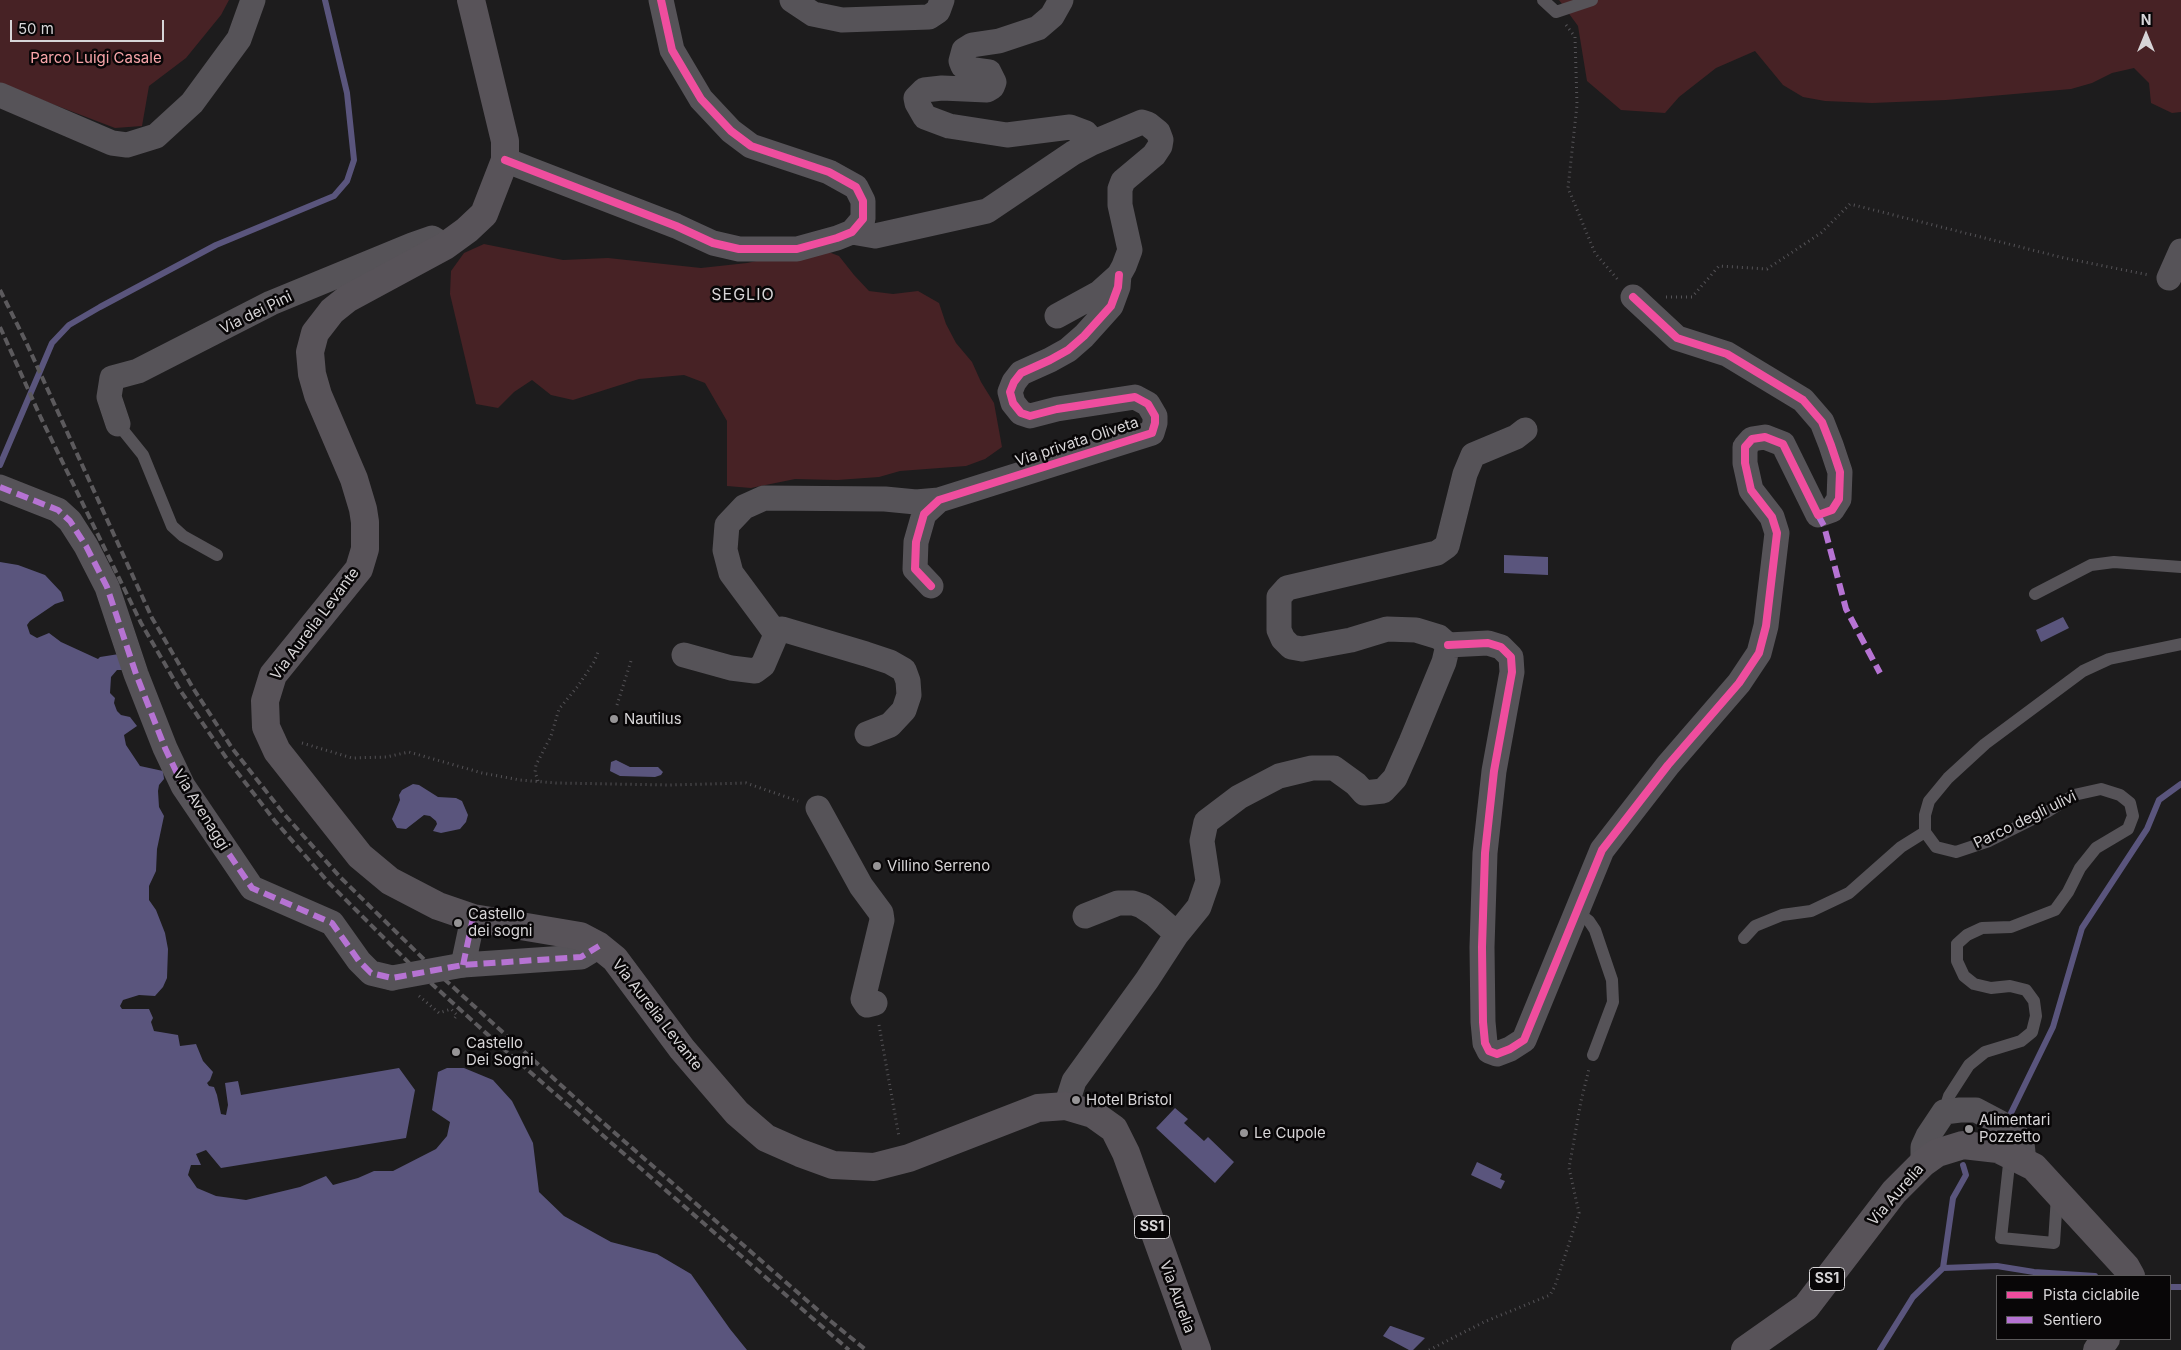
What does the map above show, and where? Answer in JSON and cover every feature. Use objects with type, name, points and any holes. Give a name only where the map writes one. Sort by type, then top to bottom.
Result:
[{"type":"main road","name":"Via Aurelia Levante","points":[[471,0],[505,141],[505,160],[484,214],[468,230],[445,246],[347,299],[332,311],[315,333],[310,352],[312,374],[318,395],[354,478],[365,522],[365,549],[359,569],[273,675],[265,701],[266,727],[277,751],[360,856],[390,881],[438,906],[473,918],[580,936],[599,946],[615,959],[682,1049],[737,1113],[766,1138],[833,1165],[874,1167],[909,1158],[1038,1108],[1066,1106],[1093,1114]]},
{"type":"main road","name":"Via Aurelia","points":[[1093,1114],[1114,1129],[1126,1153],[1197,1350]]},
{"type":"main road","name":"Via Aurelia","points":[[1745,1350],[1806,1307],[1894,1192],[1923,1163],[1937,1153],[1963,1145],[2007,1143]]},
{"type":"main road","points":[[2007,1143],[2057,1191],[2131,1274]]},
{"type":"main road","points":[[2097,1350],[2105,1340]]},
{"type":"street","points":[[0,95],[112,143],[127,145],[156,136],[192,104],[239,39],[253,0]]},
{"type":"street","points":[[661,0],[672,50],[701,99],[731,131],[751,146],[829,172],[856,187],[863,201],[863,219],[852,232]]},
{"type":"street","points":[[792,0],[813,14],[842,20],[930,17],[938,11],[942,0]]},
{"type":"street","points":[[1061,0],[1052,16],[1038,28],[999,41],[972,45],[964,50],[961,61],[963,66],[967,69],[989,72],[994,82],[992,87],[987,90],[942,88],[924,90],[916,98],[917,103],[925,117],[949,126],[1007,135],[1070,127],[1086,133],[1092,143]]},
{"type":"street","points":[[505,160],[676,226],[713,243],[739,249],[796,249],[852,232],[874,236],[987,211],[1092,143],[1142,122],[1152,126],[1158,132],[1161,140],[1160,146],[1154,155],[1123,181],[1120,189],[1120,205],[1130,250],[1119,275],[1098,293],[1057,316]]},
{"type":"street","name":"Via dei Pini","points":[[118,424],[108,397],[112,378],[138,371],[271,303],[412,245],[432,238],[445,246]]},
{"type":"street","points":[[2175,281],[2181,251]]},
{"type":"street","name":"Via privata Oliveta","points":[[939,500],[1152,433],[1155,416],[1148,404],[1135,397],[1076,406],[1030,416],[1020,413],[1013,403],[1010,392],[1014,382],[1021,373],[1050,360],[1084,336],[1111,306],[1118,287],[1119,275]]},
{"type":"street","points":[[1525,430],[1516,438],[1473,455],[1465,474],[1447,546],[1437,553],[1287,588],[1279,597],[1279,630],[1283,639],[1291,647],[1302,649],[1331,644],[1387,629],[1416,630],[1439,637],[1448,645],[1488,643],[1501,647],[1512,657],[1512,672],[1494,771],[1485,853],[1482,1022],[1485,1043],[1489,1051],[1497,1054],[1510,1050],[1524,1040],[1602,850],[1668,765],[1739,683],[1759,653],[1766,626],[1777,532],[1772,518],[1751,490],[1745,464],[1745,447],[1752,438],[1765,437],[1783,444],[1818,515],[1832,510],[1840,499],[1840,472],[1822,422],[1803,400],[1727,354],[1677,338],[1633,297]]},
{"type":"street","name":"Via Avenaggi","points":[[0,487],[32,498],[58,510],[70,521],[86,546],[107,587],[136,674],[165,748],[183,786],[252,888],[332,923],[359,961],[371,972],[392,978],[463,965],[581,957],[599,946]]},
{"type":"street","points":[[684,655],[731,668],[755,671],[763,665],[775,638],[774,631],[731,572],[725,550],[727,525],[744,507],[764,498],[885,499],[916,502],[939,500]]},
{"type":"street","points":[[931,586],[916,569],[916,542],[924,514],[939,500]]},
{"type":"street","points":[[774,631],[782,629],[866,654],[890,662],[904,670],[908,681],[909,695],[904,710],[890,725],[867,734]]},
{"type":"street","points":[[1066,1106],[1074,1081],[1147,980],[1176,934],[1199,907],[1208,881],[1202,841],[1206,822],[1239,798],[1279,776],[1312,768],[1334,768],[1356,784],[1364,793],[1383,791],[1395,778],[1444,662],[1448,645]]},
{"type":"street","points":[[818,808],[860,886],[881,913],[882,920],[863,999],[867,1005],[875,1003]]},
{"type":"street","points":[[1084,916],[1118,904],[1133,903],[1142,906],[1154,914],[1176,934]]},
{"type":"street","points":[[463,965],[473,918]]},
{"type":"street","points":[[1944,1112],[1976,1110],[2007,1143]]},
{"type":"street","name":"Parco degli ulivi","points":[[1923,1163],[1923,1147],[1944,1112]]},
{"type":"lane","points":[[1543,0],[1556,12],[1592,0]]},
{"type":"lane","points":[[118,424],[143,455],[172,526],[183,536],[217,555]]},
{"type":"lane","points":[[2034,594],[2092,565],[2114,562],[2181,567]]},
{"type":"lane","points":[[1744,938],[1755,926],[1782,916],[1811,911],[1849,893],[1901,847],[1925,832],[1925,815],[1929,801],[1948,778],[1986,744],[2083,671],[2109,659],[2181,644]]},
{"type":"lane","name":"Parco degli ulivi","points":[[1925,832],[1936,847],[1956,852],[1989,841],[2047,812],[2074,795],[2101,789],[2120,795],[2130,803],[2133,816],[2128,829],[2096,848],[2080,868],[2068,892],[2055,910],[2011,927],[1982,928],[1967,935],[1956,944],[1957,961],[1964,976],[1974,984],[1991,988],[2010,986],[2026,990],[2034,1001],[2036,1016],[2032,1032],[2020,1041],[1985,1052],[1969,1065],[1949,1096],[1944,1112]]},
{"type":"lane","points":[[1577,912],[1589,921],[1595,930],[1612,980],[1612,1002],[1593,1055]]},
{"type":"lane","points":[[2007,1143],[2001,1238],[2054,1243],[2057,1191]]},
{"type":"path","points":[[1556,12],[1575,38],[1577,105],[1568,188],[1595,253],[1633,297],[1692,297],[1718,266],[1767,269],[1821,233],[1850,204],[2064,258],[2175,281]]},
{"type":"path","points":[[538,781],[535,772],[536,765],[551,736],[558,709],[578,686],[594,662],[599,650]]},
{"type":"path","points":[[617,705],[631,661]]},
{"type":"path","points":[[304,744],[352,758],[386,757],[409,752],[482,773],[520,780],[670,785],[746,784],[818,808]]},
{"type":"path","points":[[392,978],[414,992],[439,1013],[450,1009],[457,1015],[454,1019]]},
{"type":"path","points":[[875,1003],[900,1140],[909,1158]]},
{"type":"path","points":[[1429,1350],[1484,1322],[1550,1295],[1555,1286],[1579,1213],[1569,1168],[1581,1101],[1593,1055]]},
{"type":"green space","name":"Parco Luigi Casale","points":[[0,0],[229,0],[221,15],[186,58],[149,86],[142,126],[115,128],[0,84]]},
{"type":"green space","points":[[1559,0],[2181,0],[2181,112],[2172,113],[2151,103],[2149,83],[2134,68],[2112,73],[2092,83],[2071,89],[1946,100],[1872,103],[1825,101],[1803,97],[1783,85],[1755,51],[1716,68],[1679,97],[1665,113],[1621,110],[1587,81],[1578,26]]},
{"type":"green space","points":[[484,244],[563,260],[608,258],[701,268],[747,263],[818,248],[839,256],[869,291],[893,294],[918,291],[939,303],[946,324],[956,343],[972,362],[981,382],[994,403],[1002,447],[985,459],[966,466],[900,471],[879,477],[837,480],[795,479],[751,488],[727,486],[727,421],[705,383],[684,375],[639,379],[573,400],[551,395],[532,380],[514,392],[498,408],[476,404],[450,294],[451,271],[464,253]]},
{"type":"shaded area","points":[[1504,555],[1548,557],[1548,575],[1504,573]]},
{"type":"shaded area","points":[[0,562],[18,565],[45,575],[61,592],[64,601],[55,604],[27,625],[30,634],[37,638],[49,633],[61,642],[98,659],[119,654],[124,670],[117,670],[111,677],[110,693],[115,698],[114,703],[117,711],[121,715],[130,717],[137,726],[124,735],[126,745],[140,766],[163,771],[164,779],[159,785],[158,791],[159,807],[164,816],[157,849],[156,871],[149,886],[149,900],[156,910],[165,933],[168,949],[167,978],[163,987],[155,996],[139,995],[123,1000],[120,1006],[122,1009],[149,1009],[153,1018],[151,1022],[154,1031],[178,1035],[180,1046],[196,1044],[203,1061],[213,1072],[207,1083],[209,1086],[214,1087],[221,1114],[226,1115],[228,1105],[225,1083],[238,1081],[241,1095],[399,1068],[415,1090],[406,1138],[221,1168],[206,1150],[196,1154],[201,1165],[191,1165],[188,1175],[197,1188],[216,1196],[246,1200],[300,1187],[326,1176],[333,1185],[374,1171],[393,1171],[436,1149],[447,1136],[450,1122],[432,1110],[438,1072],[447,1068],[464,1068],[493,1080],[512,1101],[533,1143],[539,1192],[564,1216],[611,1242],[657,1254],[691,1274],[747,1350],[0,1350]]},
{"type":"shaded area","points":[[2063,617],[2069,628],[2041,642],[2036,630]]},
{"type":"shaded area","points":[[616,760],[630,767],[658,767],[663,772],[655,777],[620,776],[610,771],[611,762]]},
{"type":"shaded area","points":[[413,784],[419,785],[438,797],[456,798],[462,801],[468,815],[466,822],[460,829],[441,833],[433,831],[437,824],[436,821],[430,816],[424,815],[406,829],[397,828],[392,819],[400,800],[399,795],[402,790]]},
{"type":"shaded area","points":[[1175,1108],[1188,1119],[1184,1123],[1204,1141],[1208,1137],[1234,1162],[1215,1183],[1156,1128]]},
{"type":"shaded area","points":[[1477,1162],[1502,1174],[1500,1179],[1505,1181],[1501,1189],[1471,1175]]},
{"type":"shaded area","points":[[1390,1326],[1425,1338],[1413,1350],[1409,1350],[1383,1336]]},
{"type":"waterway","points":[[0,465],[52,343],[69,325],[216,245],[334,196],[347,181],[354,160],[347,93],[325,0]]},
{"type":"waterway","points":[[2011,1113],[2053,1027],[2082,928],[2147,829],[2159,800],[2181,784]]},
{"type":"waterway","points":[[1880,1350],[1913,1297],[1943,1268],[1953,1198],[1966,1175],[1963,1165]]},
{"type":"waterway","points":[[1943,1268],[1997,1266],[2034,1272],[2080,1275]]},
{"type":"waterway","points":[[2171,1287],[2181,1287]]},
{"type":"railway","points":[[0,290],[26,342],[152,618],[193,688],[232,748],[284,814],[341,878],[442,977],[584,1106],[866,1350]]},
{"type":"railway","points":[[0,327],[41,418],[141,623],[180,690],[227,759],[275,821],[329,883],[410,964],[498,1044],[849,1350]]},
{"type":"marked path","points":[[0,487],[58,510],[70,521],[86,546],[107,587],[136,674],[165,748],[183,786],[252,888],[332,923],[359,961],[371,973],[392,978],[463,965],[581,957],[599,946]]},
{"type":"marked path","points":[[1818,515],[1824,526],[1846,609],[1880,673]]},
{"type":"marked path","points":[[463,965],[473,918]]},
{"type":"cycle path","points":[[505,160],[676,226],[713,243],[739,249],[797,249],[852,232],[863,219],[863,201],[856,187],[829,172],[751,146],[731,131],[701,99],[672,50],[661,0]]},
{"type":"cycle path","points":[[931,586],[915,569],[916,542],[924,514],[939,500],[1152,433],[1155,416],[1148,404],[1135,397],[1057,409],[1030,416],[1021,413],[1013,403],[1010,392],[1014,382],[1021,373],[1068,350],[1084,336],[1111,306],[1118,287],[1119,275]]},
{"type":"cycle path","points":[[1448,645],[1488,643],[1501,647],[1511,657],[1512,672],[1494,771],[1485,853],[1482,947],[1483,1022],[1485,1043],[1489,1051],[1497,1054],[1510,1049],[1524,1040],[1602,850],[1668,765],[1739,683],[1759,653],[1766,626],[1777,533],[1772,517],[1751,490],[1745,463],[1745,447],[1752,439],[1765,437],[1783,444],[1818,515],[1832,510],[1839,499],[1840,472],[1831,445],[1822,422],[1803,400],[1727,354],[1677,338],[1633,297]]},
{"type":"place","name":"Nautilus","points":[[614,719]]},
{"type":"place","name":"Villino Serreno","points":[[877,866]]},
{"type":"place","name":"Castello dei sogni","points":[[458,923]]},
{"type":"place","name":"Castello Dei Sogni","points":[[456,1052]]},
{"type":"place","name":"Hotel Bristol","points":[[1076,1100]]},
{"type":"place","name":"Alimentari Pozzetto","points":[[1969,1129]]},
{"type":"place","name":"Le Cupole","points":[[1244,1133]]},
{"type":"district","name":"SEGLIO","points":[[743,295]]}]
